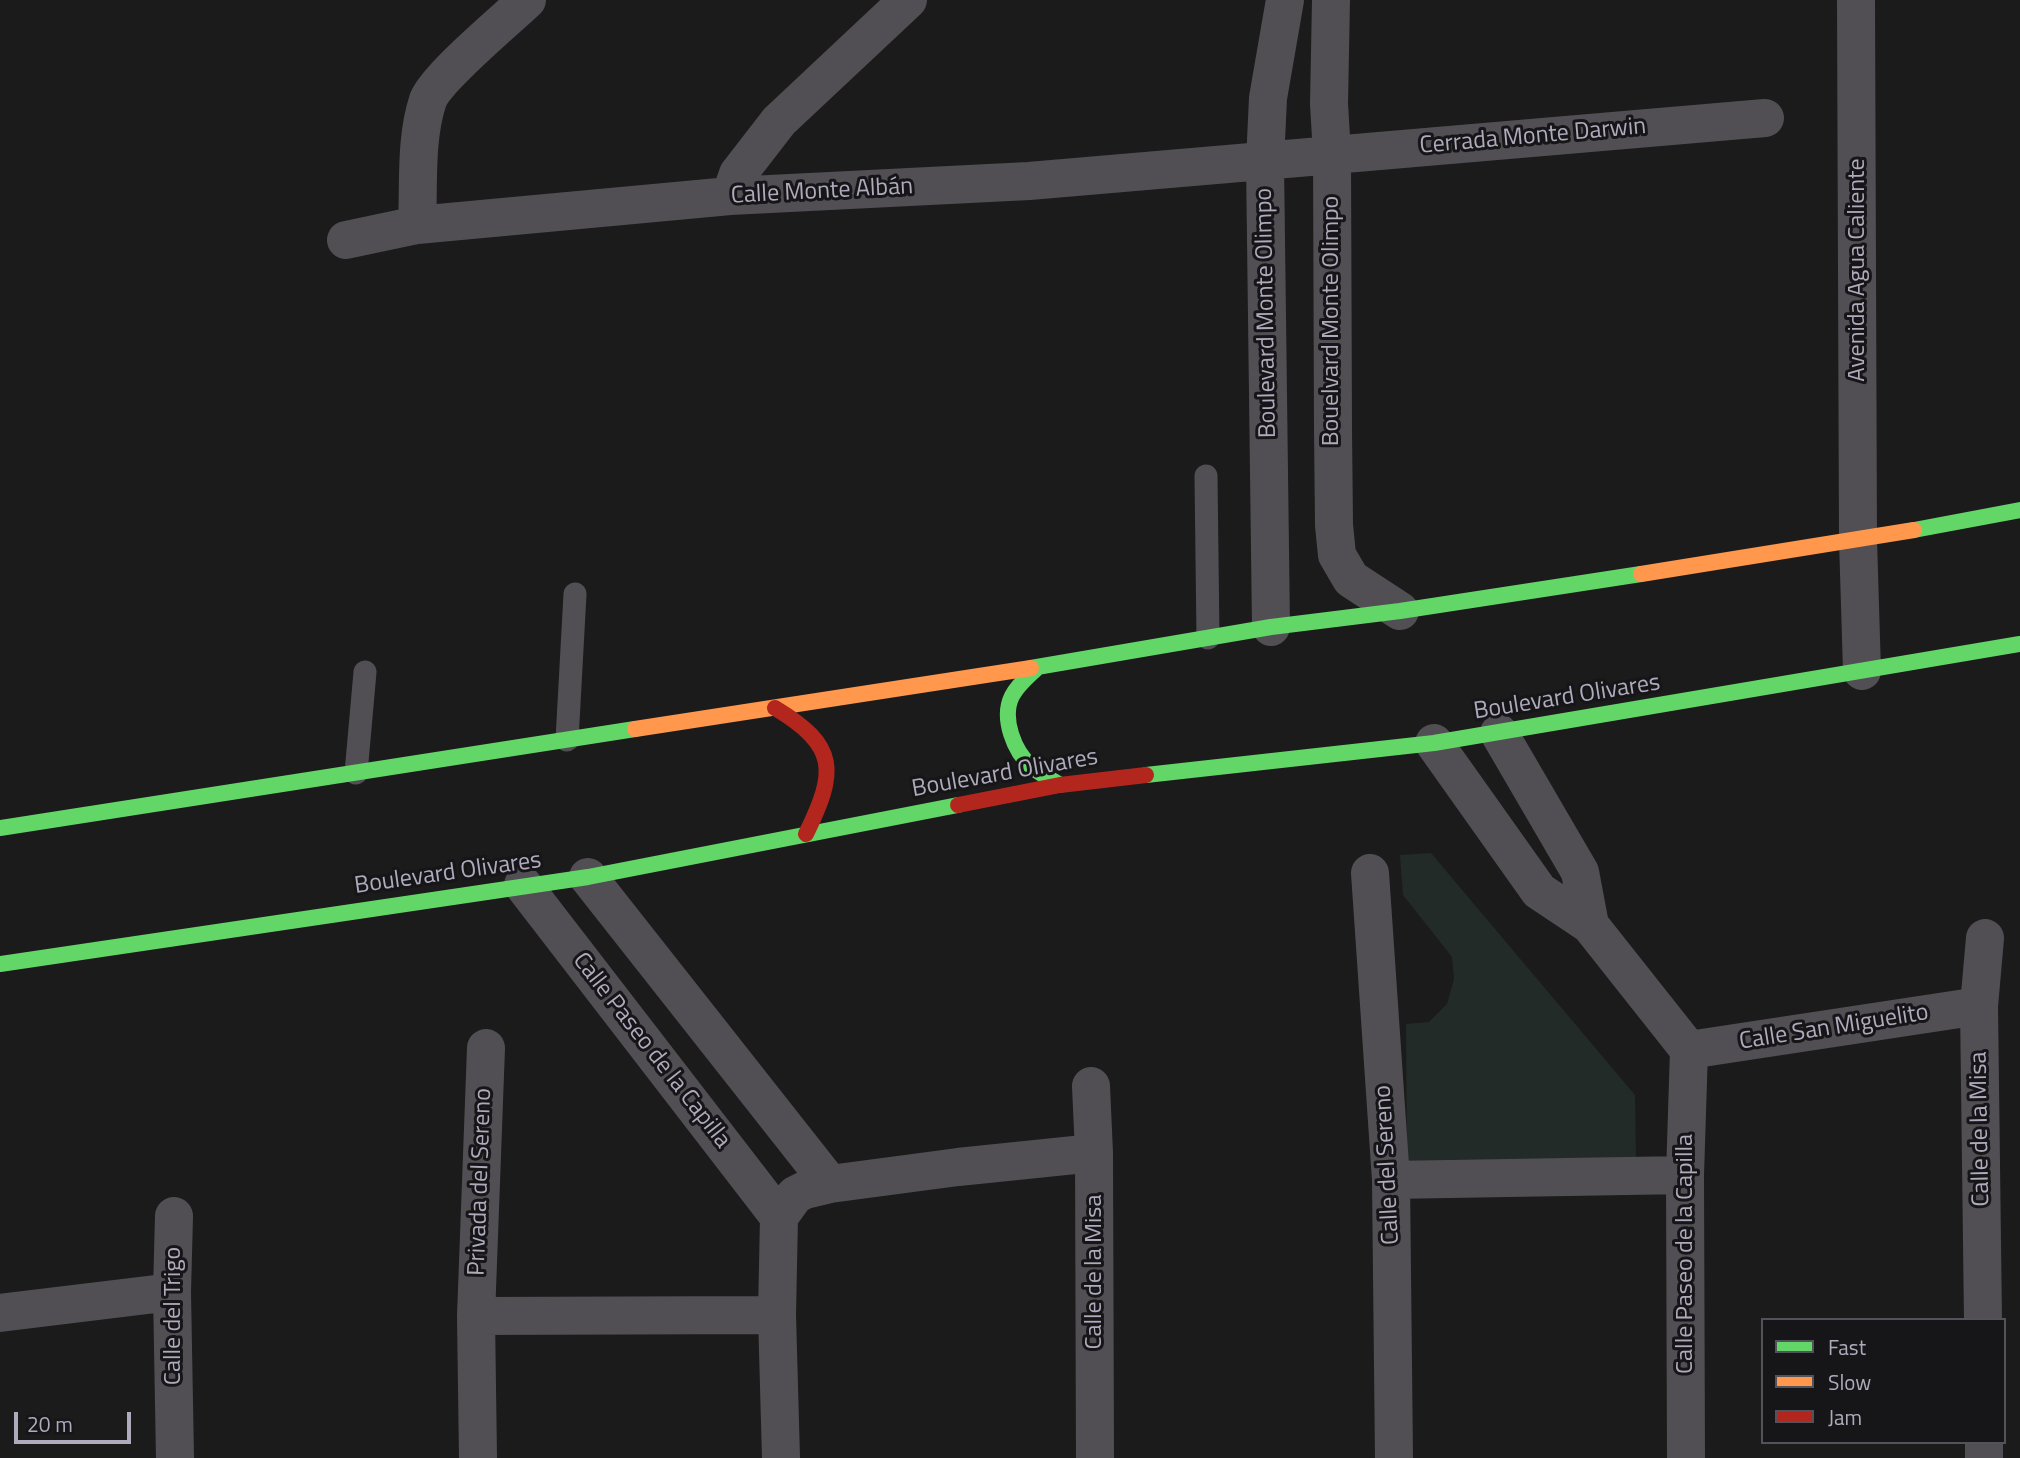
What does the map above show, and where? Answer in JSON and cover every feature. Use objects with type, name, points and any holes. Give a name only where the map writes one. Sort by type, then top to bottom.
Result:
[{"type":"street","points":[[417,225],[422,128],[429,98],[448,74],[527,0]]},
{"type":"street","points":[[730,196],[738,174],[779,121],[908,0]]},
{"type":"street","name":"Boulevard Monte Olimpo","points":[[1271,627],[1299,158],[1268,98],[1285,0]]},
{"type":"street","name":"Bouelvard Monte Olimpo","points":[[1331,0],[1329,104],[1299,158],[1332,430],[1334,525],[1338,555],[1351,579],[1401,611]]},
{"type":"street","name":"Avenida Agua Caliente","points":[[1856,0],[1858,540],[1862,671]]},
{"type":"street","name":"Cerrada Monte Darwin","points":[[1299,158],[1765,118]]},
{"type":"street","name":"Calle Monte Albán","points":[[346,240],[417,225],[730,196],[1029,181],[1299,158]]},
{"type":"street","points":[[0,828],[1038,667],[1271,627],[1401,611],[1858,540],[2020,510]]},
{"type":"street","name":"Boulevard Olivares","points":[[0,964],[588,877],[1060,785],[1434,743],[2020,644]]},
{"type":"street","points":[[1038,667],[1018,686],[1010,702],[1010,729],[1019,753],[1029,765],[1060,785]]},
{"type":"street","points":[[775,708],[810,730],[822,749],[828,776],[823,800],[806,834]]},
{"type":"street","points":[[1499,733],[1580,872],[1590,925]]},
{"type":"street","points":[[1434,743],[1539,891],[1590,925],[1689,1050]]},
{"type":"street","name":"Calle del Sereno","points":[[1370,873],[1391,1180],[1394,1458]]},
{"type":"street","points":[[588,877],[802,1199],[777,1315],[781,1458]]},
{"type":"street","name":"Calle Paseo de la Capilla","points":[[523,885],[802,1199]]},
{"type":"street","name":"Calle de la Misa","points":[[1983,1318],[1979,1006],[1985,938]]},
{"type":"street","name":"Calle San Miguelito","points":[[1689,1050],[1979,1006]]},
{"type":"street","name":"Privada del Sereno","points":[[476,1316],[486,1048]]},
{"type":"street","name":"Calle Paseo de la Capilla","points":[[1686,1458],[1685,1175],[1689,1050]]},
{"type":"street","name":"Calle de la Misa","points":[[1091,1086],[1094,1153],[1095,1458]]},
{"type":"street","points":[[802,1199],[958,1167],[1094,1153]]},
{"type":"street","points":[[1391,1180],[1685,1175]]},
{"type":"street","name":"Calle del Trigo","points":[[174,1216],[172,1292],[175,1458]]},
{"type":"street","points":[[0,1313],[172,1292]]},
{"type":"street","points":[[478,1458],[476,1316],[777,1315]]},
{"type":"lane","points":[[1206,476],[1208,638]]},
{"type":"lane","points":[[567,740],[575,594]]},
{"type":"lane","points":[[356,773],[365,672]]},
{"type":"shaded area","points":[[1431,853],[1635,1095],[1636,1159],[1407,1162],[1406,1024],[1429,1022],[1447,1004],[1454,979],[1452,957],[1403,895],[1400,855]]},
{"type":"traffic: fast","points":[[1914,530],[2020,510]]},
{"type":"traffic: fast","points":[[1031,668],[1271,627],[1400,611],[1641,574]]},
{"type":"traffic: fast","points":[[1146,775],[1434,743],[2020,644]]},
{"type":"traffic: fast","points":[[1038,667],[1012,696],[1009,724],[1015,744],[1026,761],[1060,785]]},
{"type":"traffic: fast","points":[[0,828],[635,729]]},
{"type":"traffic: fast","points":[[0,964],[588,877],[958,805]]},
{"type":"traffic: slow","points":[[1641,574],[1914,530]]},
{"type":"traffic: slow","points":[[635,729],[1031,668]]},
{"type":"traffic: jam","points":[[775,708],[811,735],[821,748],[826,762],[823,793],[806,834]]},
{"type":"traffic: jam","points":[[958,805],[1060,785],[1146,775]]}]
